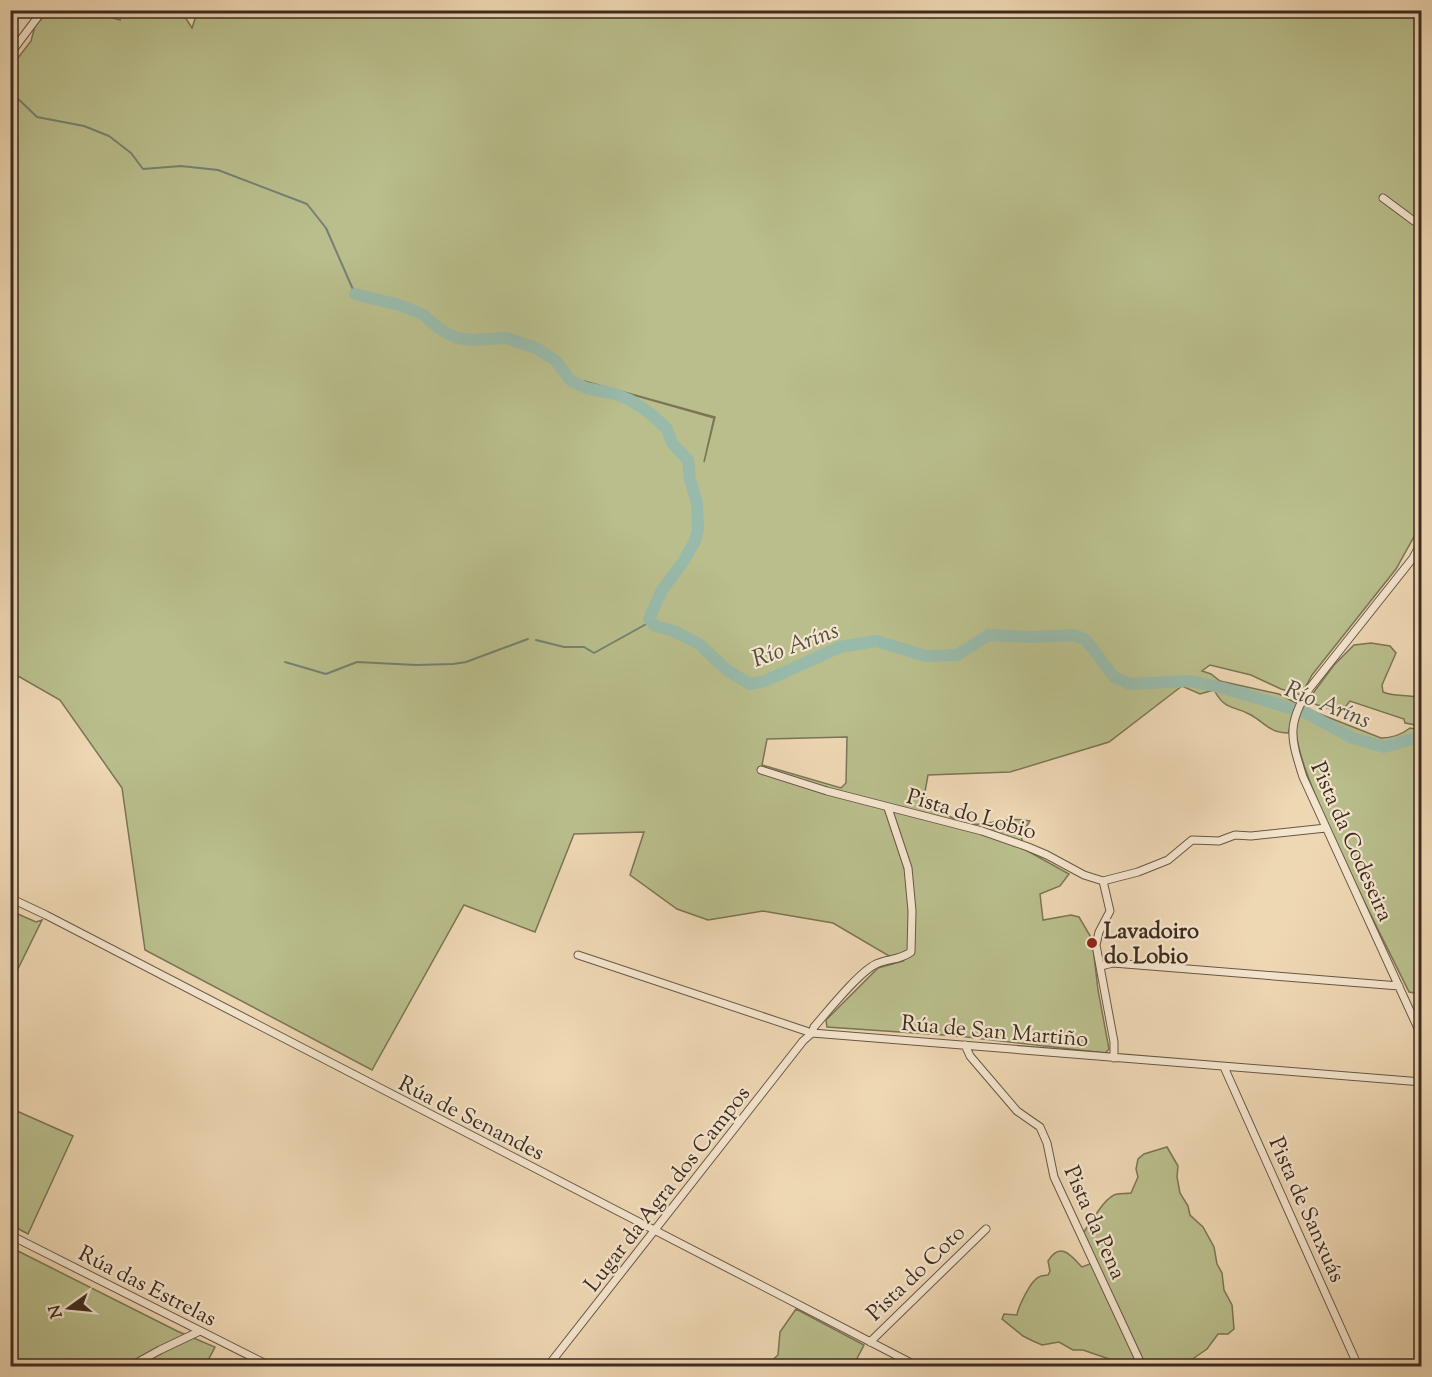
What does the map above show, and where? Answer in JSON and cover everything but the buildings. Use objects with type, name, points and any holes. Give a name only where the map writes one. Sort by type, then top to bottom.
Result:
[{"type":"street","points":[[10,54],[43,10]]},
{"type":"street","points":[[1383,198],[1422,227]]},
{"type":"street","name":"Pista da Codeseira","points":[[1422,541],[1413,558],[1299,705],[1292,723],[1293,745],[1303,777],[1422,1037]]},
{"type":"street","name":"Pista do Lobio","points":[[761,770],[888,808],[982,831],[1028,847],[1084,875],[1103,881]]},
{"type":"street","name":"Lugar da Agra dos Campos","points":[[548,1366],[803,1041],[812,1033],[814,1027],[866,971],[877,963],[902,958],[911,952],[912,911],[908,868],[888,808]]},
{"type":"street","points":[[1114,1058],[1114,1042],[1101,966],[1097,956],[1096,939],[1110,911],[1103,881],[1138,872],[1168,860],[1192,840],[1216,842],[1235,835],[1251,836],[1326,828]]},
{"type":"street","name":"Rúa de Senandes","points":[[10,898],[917,1366]]},
{"type":"street","name":"Rúa de San Martiño","points":[[578,955],[812,1033],[1422,1082]]},
{"type":"street","points":[[1101,966],[1113,963],[1399,986]]},
{"type":"street","name":"Pista da Pena","points":[[965,1045],[970,1056],[1017,1111],[1040,1127],[1047,1143],[1054,1178],[1142,1366]]},
{"type":"street","name":"Pista de Sanxuás","points":[[1224,1067],[1358,1366]]},
{"type":"street","name":"Pista do Coto","points":[[870,1342],[986,1229]]},
{"type":"street","name":"Rúa das Estrelas","points":[[10,1235],[270,1366]]},
{"type":"street","points":[[131,1366],[200,1331]]},
{"type":"green space","points":[[198,10],[1421,11],[1421,524],[1396,569],[1312,675],[1301,695],[1281,689],[1251,675],[1210,665],[1202,671],[1220,681],[1279,694],[1307,709],[1381,738],[1397,736],[1410,728],[1421,730],[1421,994],[1409,992],[1348,869],[1309,778],[1300,754],[1295,728],[1290,728],[1288,733],[1282,733],[1245,712],[1226,705],[1214,690],[1200,694],[1182,686],[1109,742],[1010,772],[928,775],[924,797],[959,822],[980,824],[1013,819],[1030,821],[1021,835],[1024,849],[1069,874],[1060,886],[1040,894],[1043,920],[1071,915],[1079,917],[1092,939],[1098,990],[1109,1049],[1105,1053],[958,1036],[827,1027],[826,1020],[878,968],[903,961],[910,954],[889,956],[833,923],[763,911],[708,920],[677,909],[630,875],[644,832],[574,834],[535,932],[464,905],[372,1070],[145,950],[122,788],[60,700],[11,672],[11,67],[31,41],[35,26],[48,11],[89,11],[120,20],[121,11],[185,11],[185,17],[192,28]],"holes":[[[584,381],[715,417],[704,462],[714,418]],[[847,737],[846,783],[841,788],[762,765],[767,739]]]},
{"type":"green space","points":[[1371,643],[1390,646],[1396,653],[1382,685],[1383,692],[1421,698],[1421,726],[1405,723],[1404,719],[1350,701],[1341,712],[1308,700],[1334,665],[1354,645]]},
{"type":"green space","points":[[11,911],[36,922],[42,920],[11,983]]},
{"type":"green space","points":[[10,1108],[73,1136],[28,1234],[11,1225]]},
{"type":"green space","points":[[1167,1147],[1178,1166],[1177,1177],[1180,1193],[1188,1206],[1190,1215],[1203,1227],[1214,1247],[1217,1264],[1222,1273],[1224,1290],[1232,1305],[1234,1329],[1228,1334],[1218,1334],[1207,1349],[1187,1366],[1154,1366],[1141,1359],[1115,1361],[1083,1350],[1073,1350],[1059,1342],[1042,1345],[1023,1336],[1002,1319],[1004,1314],[1017,1315],[1022,1300],[1032,1283],[1040,1276],[1048,1275],[1050,1271],[1048,1261],[1057,1252],[1066,1252],[1082,1267],[1090,1264],[1093,1256],[1083,1233],[1098,1210],[1112,1196],[1131,1193],[1138,1177],[1136,1169],[1138,1159],[1144,1154]]},
{"type":"green space","points":[[10,1247],[177,1331],[215,1347],[205,1366],[11,1366]]},
{"type":"green space","points":[[796,1309],[864,1345],[853,1366],[766,1366],[778,1355],[780,1332]]},
{"type":"waterway","points":[[10,91],[37,117],[84,126],[109,136],[131,153],[143,169],[181,166],[218,170],[307,204],[326,228],[355,294]]},
{"type":"waterway","name":"Río Aríns","points":[[355,294],[399,305],[422,314],[441,330],[457,338],[473,340],[506,338],[536,348],[556,361],[570,380],[586,388],[615,394],[630,400],[651,414],[667,429],[672,443],[688,460],[690,480],[697,503],[698,530],[695,541],[662,590],[649,619],[655,626],[674,631],[699,644],[728,671],[750,684],[765,681],[840,647],[876,641],[926,656],[957,655],[989,635],[1031,637],[1075,635],[1086,640],[1114,677],[1130,684],[1190,681],[1223,688],[1307,713],[1352,738],[1384,747],[1412,739],[1422,743]]},
{"type":"waterway","points":[[536,640],[564,647],[584,647],[594,653],[650,622]]},
{"type":"waterway","points":[[285,662],[326,674],[357,662],[453,664],[466,662],[528,639]]},
{"type":"place","name":"Lavadoiro do Lobio","points":[[1092,943]]}]
